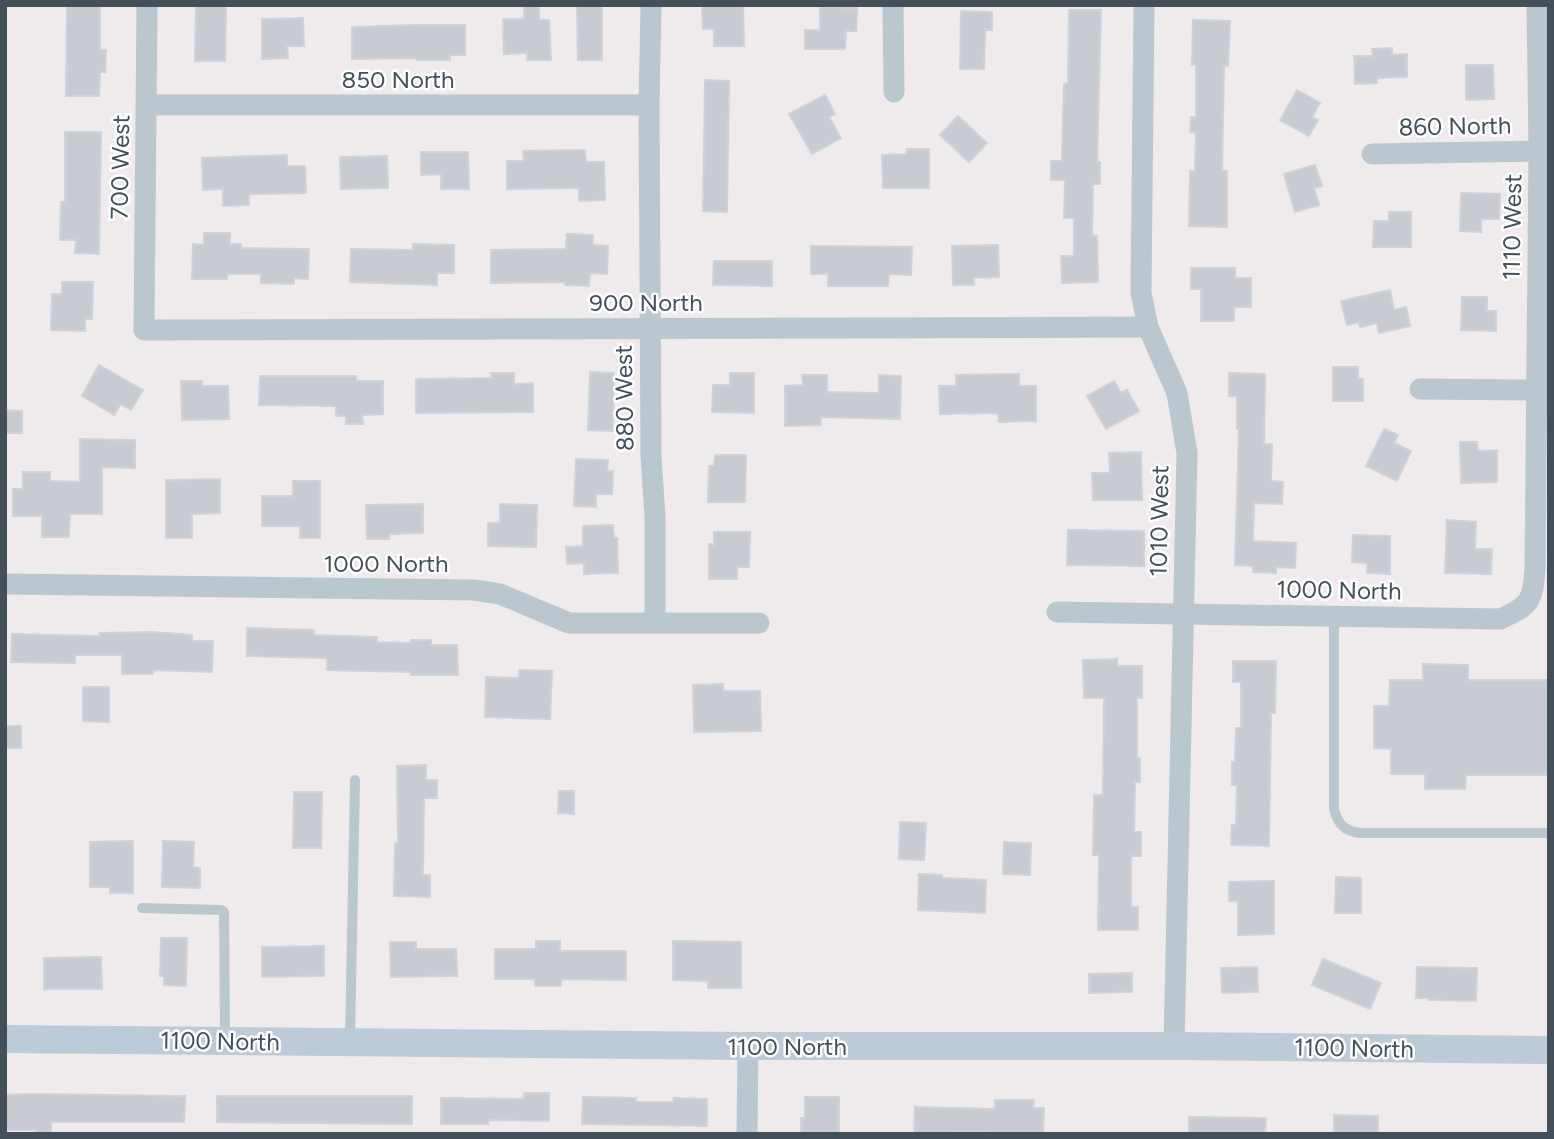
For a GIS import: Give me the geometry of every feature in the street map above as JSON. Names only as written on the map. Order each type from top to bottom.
[{"type":"main road","name":"1100 North","points":[[15,1039],[1549,1050]]},
{"type":"street","name":"700 West","points":[[144,330],[147,5]]},
{"type":"street","name":"880 West","points":[[651,5],[650,456],[655,517],[655,623]]},
{"type":"street","points":[[893,5],[894,92]]},
{"type":"street","name":"1010 West","points":[[1144,5],[1141,293],[1147,327],[1177,393],[1187,453],[1174,1046]]},
{"type":"street","name":"1110 West","points":[[1536,517],[1542,449],[1536,390],[1539,151],[1537,5]]},
{"type":"street","name":"850 North","points":[[146,105],[649,105]]},
{"type":"street","name":"860 North","points":[[1372,155],[1539,151]]},
{"type":"street","name":"900 North","points":[[144,330],[1147,327]]},
{"type":"street","points":[[1420,389],[1536,390]]},
{"type":"street","name":"1000 North","points":[[1057,612],[1500,619],[1523,609],[1534,591],[1542,568],[1536,517]]},
{"type":"street","name":"1000 North","points":[[5,584],[474,590],[500,594],[569,623],[759,623]]},
{"type":"street","points":[[747,1134],[748,1046]]},
{"type":"lane","points":[[1334,617],[1334,809],[1342,827],[1350,832],[1360,833],[1549,833]]},
{"type":"lane","points":[[350,1043],[355,780]]},
{"type":"lane","points":[[142,908],[224,912],[225,1040]]},
{"type":"building","points":[[67,5],[100,5],[100,50],[106,50],[105,72],[100,72],[99,96],[66,96]]},
{"type":"building","points":[[196,5],[226,6],[225,61],[195,61]]},
{"type":"building","points":[[524,5],[539,5],[539,20],[549,20],[551,60],[527,60],[527,53],[504,54],[503,19],[524,19]]},
{"type":"building","points":[[577,5],[602,5],[602,60],[578,60]]},
{"type":"building","points":[[702,5],[743,5],[744,46],[714,46],[714,29],[703,29]]},
{"type":"building","points":[[820,7],[857,8],[856,31],[846,31],[845,49],[805,49],[805,30],[820,30]]},
{"type":"building","points":[[1069,10],[1101,10],[1097,162],[1100,162],[1100,184],[1093,184],[1092,236],[1097,236],[1098,282],[1062,283],[1061,256],[1074,256],[1074,218],[1064,218],[1065,180],[1051,180],[1051,161],[1062,161],[1064,84],[1068,84]]},
{"type":"building","points":[[961,11],[992,12],[992,30],[985,30],[984,69],[960,69]]},
{"type":"building","points":[[303,18],[304,46],[287,46],[288,58],[262,59],[262,19]]},
{"type":"building","points":[[1193,20],[1230,21],[1228,66],[1224,65],[1222,171],[1227,171],[1227,227],[1189,226],[1190,171],[1195,171],[1196,132],[1190,132],[1191,117],[1196,117],[1196,65],[1192,65]]},
{"type":"building","points":[[465,25],[465,55],[450,55],[450,60],[352,59],[352,27]]},
{"type":"building","points":[[1392,48],[1392,55],[1407,54],[1407,77],[1377,78],[1377,83],[1355,84],[1354,56],[1373,56],[1372,49]]},
{"type":"building","points":[[1466,65],[1493,65],[1494,99],[1466,100]]},
{"type":"building","points":[[705,80],[729,81],[727,212],[703,211]]},
{"type":"building","points":[[1297,90],[1320,103],[1312,117],[1318,120],[1309,136],[1280,120]]},
{"type":"building","points":[[825,95],[835,114],[829,117],[841,138],[812,154],[789,114]]},
{"type":"building","points":[[958,116],[987,143],[969,162],[940,135]]},
{"type":"building","points":[[65,132],[101,132],[99,254],[75,253],[76,240],[60,240],[61,202],[65,202]]},
{"type":"building","points":[[907,149],[929,149],[929,188],[883,188],[882,155],[907,154]]},
{"type":"building","points":[[585,150],[586,162],[604,162],[605,200],[579,201],[579,188],[507,189],[507,161],[524,161],[523,151]]},
{"type":"building","points":[[421,152],[468,152],[469,189],[441,189],[441,174],[421,175]]},
{"type":"building","points":[[287,155],[287,166],[305,166],[306,193],[249,194],[249,205],[223,206],[223,189],[203,190],[202,158]]},
{"type":"building","points":[[387,156],[388,188],[341,189],[340,157]]},
{"type":"building","points":[[1315,165],[1322,186],[1314,188],[1319,205],[1295,212],[1284,174]]},
{"type":"building","points":[[1461,193],[1500,194],[1499,219],[1481,219],[1481,232],[1460,231]]},
{"type":"building","points":[[1389,212],[1411,212],[1411,247],[1373,247],[1374,221],[1389,221]]},
{"type":"building","points":[[204,233],[230,233],[230,244],[241,244],[241,248],[309,249],[308,279],[294,278],[294,284],[261,283],[261,274],[227,274],[227,279],[192,279],[193,244],[204,245]]},
{"type":"building","points":[[567,234],[593,235],[593,245],[608,246],[607,274],[590,273],[589,286],[565,285],[565,282],[491,283],[491,250],[566,249]]},
{"type":"building","points":[[413,244],[454,245],[454,273],[437,273],[437,285],[350,282],[351,249],[413,250]]},
{"type":"building","points":[[998,245],[999,277],[973,278],[974,285],[953,285],[952,246]]},
{"type":"building","points":[[811,246],[912,247],[911,275],[889,274],[888,286],[828,286],[828,274],[811,274]]},
{"type":"building","points":[[714,261],[772,261],[772,286],[713,285]]},
{"type":"building","points":[[1191,268],[1235,268],[1235,278],[1251,278],[1251,307],[1234,307],[1234,321],[1201,321],[1201,289],[1191,289]]},
{"type":"building","points":[[62,282],[93,282],[92,319],[85,319],[85,331],[51,330],[52,294],[62,294]]},
{"type":"building","points":[[1390,290],[1394,310],[1406,307],[1410,326],[1379,333],[1377,323],[1360,327],[1359,322],[1347,325],[1341,301]]},
{"type":"building","points":[[1462,297],[1487,297],[1487,311],[1496,311],[1496,331],[1461,330]]},
{"type":"building","points":[[99,365],[143,390],[131,410],[121,404],[114,415],[82,396]]},
{"type":"building","points":[[1333,367],[1358,367],[1358,379],[1363,379],[1363,401],[1333,401]]},
{"type":"building","points":[[590,372],[614,373],[613,431],[588,430]]},
{"type":"building","points":[[491,373],[514,373],[514,384],[533,383],[533,412],[416,413],[416,379],[492,378]]},
{"type":"building","points":[[730,373],[754,373],[754,413],[712,412],[713,385],[730,385]]},
{"type":"building","points":[[1229,373],[1265,374],[1264,444],[1272,444],[1271,481],[1283,482],[1282,504],[1254,503],[1253,541],[1296,543],[1295,568],[1276,567],[1276,573],[1253,572],[1253,566],[1235,565],[1239,429],[1237,396],[1229,396]]},
{"type":"building","points":[[1019,374],[1019,386],[1036,386],[1036,421],[999,422],[998,413],[940,414],[939,386],[956,386],[956,375]]},
{"type":"building","points":[[802,375],[827,375],[827,392],[879,393],[879,375],[901,376],[900,419],[821,417],[821,425],[785,426],[785,386],[803,385]]},
{"type":"building","points":[[260,376],[356,376],[356,381],[383,381],[383,414],[362,415],[363,424],[346,424],[346,416],[336,416],[336,406],[259,405]]},
{"type":"building","points":[[181,381],[202,381],[202,386],[228,386],[229,419],[182,420]]},
{"type":"building","points":[[1114,381],[1121,393],[1127,390],[1139,411],[1106,429],[1087,396]]},
{"type":"building","points":[[5,410],[22,411],[22,433],[5,433]]},
{"type":"building","points":[[1384,429],[1398,435],[1394,443],[1411,451],[1397,481],[1366,466]]},
{"type":"building","points":[[80,439],[135,440],[135,468],[102,467],[102,514],[70,514],[69,537],[42,537],[42,516],[13,516],[13,489],[23,489],[23,472],[50,472],[50,481],[80,482]]},
{"type":"building","points":[[1460,442],[1477,442],[1478,451],[1497,450],[1497,482],[1461,483]]},
{"type":"building","points":[[1141,452],[1142,500],[1093,500],[1092,473],[1110,473],[1109,453]]},
{"type":"building","points":[[715,455],[746,455],[745,502],[708,502],[709,466],[714,466]]},
{"type":"building","points":[[576,459],[608,460],[607,471],[613,471],[612,494],[596,494],[596,507],[574,506]]},
{"type":"building","points":[[220,479],[220,513],[192,514],[192,538],[166,538],[166,480]]},
{"type":"building","points":[[293,481],[320,481],[320,538],[300,538],[300,526],[262,526],[262,496],[293,496]]},
{"type":"building","points":[[423,504],[423,533],[389,534],[389,539],[367,539],[366,505]]},
{"type":"building","points":[[500,504],[537,505],[536,547],[488,546],[488,523],[500,523]]},
{"type":"building","points":[[1447,520],[1476,522],[1475,549],[1492,549],[1491,574],[1445,573]]},
{"type":"building","points":[[613,525],[614,538],[617,538],[618,573],[584,574],[584,563],[567,564],[566,547],[583,546],[583,526]]},
{"type":"building","points":[[1068,530],[1144,531],[1144,566],[1067,565]]},
{"type":"building","points":[[714,532],[750,532],[749,567],[737,567],[737,579],[709,579],[709,544],[714,545]]},
{"type":"building","points":[[1353,535],[1390,536],[1390,574],[1367,573],[1367,563],[1352,562]]},
{"type":"building","points":[[247,628],[314,630],[314,635],[377,637],[377,642],[411,643],[411,640],[431,640],[431,645],[457,645],[458,675],[327,670],[327,658],[247,656]]},
{"type":"building","points":[[152,632],[192,635],[192,641],[213,641],[212,672],[153,670],[153,674],[122,674],[122,655],[75,655],[75,663],[11,662],[12,634],[100,636],[100,633]]},
{"type":"building","points":[[1117,659],[1117,666],[1142,666],[1142,698],[1137,698],[1137,758],[1140,758],[1140,782],[1135,782],[1134,832],[1141,832],[1141,856],[1131,856],[1131,907],[1138,907],[1138,930],[1098,930],[1099,855],[1093,855],[1094,795],[1103,795],[1104,698],[1084,698],[1083,660]]},
{"type":"building","points":[[1233,661],[1276,661],[1275,713],[1271,713],[1269,846],[1231,845],[1232,825],[1236,825],[1237,785],[1232,785],[1232,762],[1235,762],[1236,728],[1241,728],[1241,682],[1233,682]]},
{"type":"building","points":[[1423,664],[1468,665],[1468,680],[1549,680],[1549,775],[1466,775],[1465,789],[1425,789],[1425,774],[1391,774],[1391,749],[1374,748],[1374,706],[1389,706],[1390,680],[1423,680]]},
{"type":"building","points":[[519,670],[552,671],[550,719],[485,717],[486,677],[519,678]]},
{"type":"building","points":[[723,684],[723,691],[760,691],[761,731],[694,732],[693,685]]},
{"type":"building","points":[[83,687],[109,687],[109,722],[83,721]]},
{"type":"building","points":[[5,726],[21,726],[21,748],[5,748]]},
{"type":"building","points":[[426,765],[426,780],[437,780],[437,798],[424,798],[423,875],[430,875],[430,897],[394,896],[395,843],[398,843],[397,766]]},
{"type":"building","points":[[559,791],[574,791],[574,814],[558,813]]},
{"type":"building","points":[[294,792],[322,792],[321,848],[293,848]]},
{"type":"building","points":[[900,822],[926,823],[924,860],[899,859]]},
{"type":"building","points":[[133,841],[133,893],[110,893],[110,887],[90,887],[90,842]]},
{"type":"building","points":[[163,841],[194,842],[193,867],[200,868],[200,888],[162,887]]},
{"type":"building","points":[[1004,842],[1031,843],[1030,875],[1003,874]]},
{"type":"building","points":[[919,874],[986,880],[985,913],[918,910]]},
{"type":"building","points":[[1336,877],[1361,878],[1361,913],[1335,913]]},
{"type":"building","points":[[1274,881],[1274,934],[1238,935],[1238,901],[1229,901],[1229,882]]},
{"type":"building","points":[[161,938],[187,938],[186,986],[164,985],[164,976],[160,976]]},
{"type":"building","points":[[536,941],[560,941],[560,951],[626,951],[626,980],[561,979],[561,986],[535,986],[535,979],[495,979],[495,949],[536,949]]},
{"type":"building","points":[[673,941],[741,942],[741,988],[708,988],[708,981],[673,980]]},
{"type":"building","points":[[390,942],[416,942],[416,949],[456,949],[457,976],[391,977]]},
{"type":"building","points":[[324,946],[324,976],[262,977],[262,947]]},
{"type":"building","points":[[101,957],[102,989],[44,989],[44,958]]},
{"type":"building","points":[[1323,959],[1381,983],[1370,1009],[1312,985]]},
{"type":"building","points":[[1257,967],[1258,992],[1222,993],[1221,968]]},
{"type":"building","points":[[1417,967],[1477,968],[1476,1001],[1416,998]]},
{"type":"building","points":[[1132,973],[1132,992],[1089,993],[1089,974]]},
{"type":"building","points":[[524,1093],[549,1093],[549,1121],[488,1120],[488,1124],[441,1124],[441,1098],[524,1099]]},
{"type":"building","points":[[5,1095],[185,1096],[184,1122],[51,1122],[51,1134],[36,1134],[36,1130],[6,1130]]},
{"type":"building","points":[[217,1096],[412,1096],[412,1124],[217,1122]]},
{"type":"building","points":[[583,1097],[636,1098],[636,1102],[673,1102],[674,1098],[707,1099],[707,1126],[582,1124]]},
{"type":"building","points":[[805,1097],[839,1097],[839,1134],[801,1134],[801,1118],[805,1118]]},
{"type":"building","points":[[995,1100],[1034,1100],[1033,1108],[1044,1108],[1043,1134],[955,1131],[955,1134],[914,1134],[915,1107],[995,1109]]},
{"type":"building","points":[[1334,1115],[1378,1116],[1378,1134],[1334,1134]]},
{"type":"building","points":[[1189,1117],[1266,1118],[1265,1134],[1189,1134]]}]
